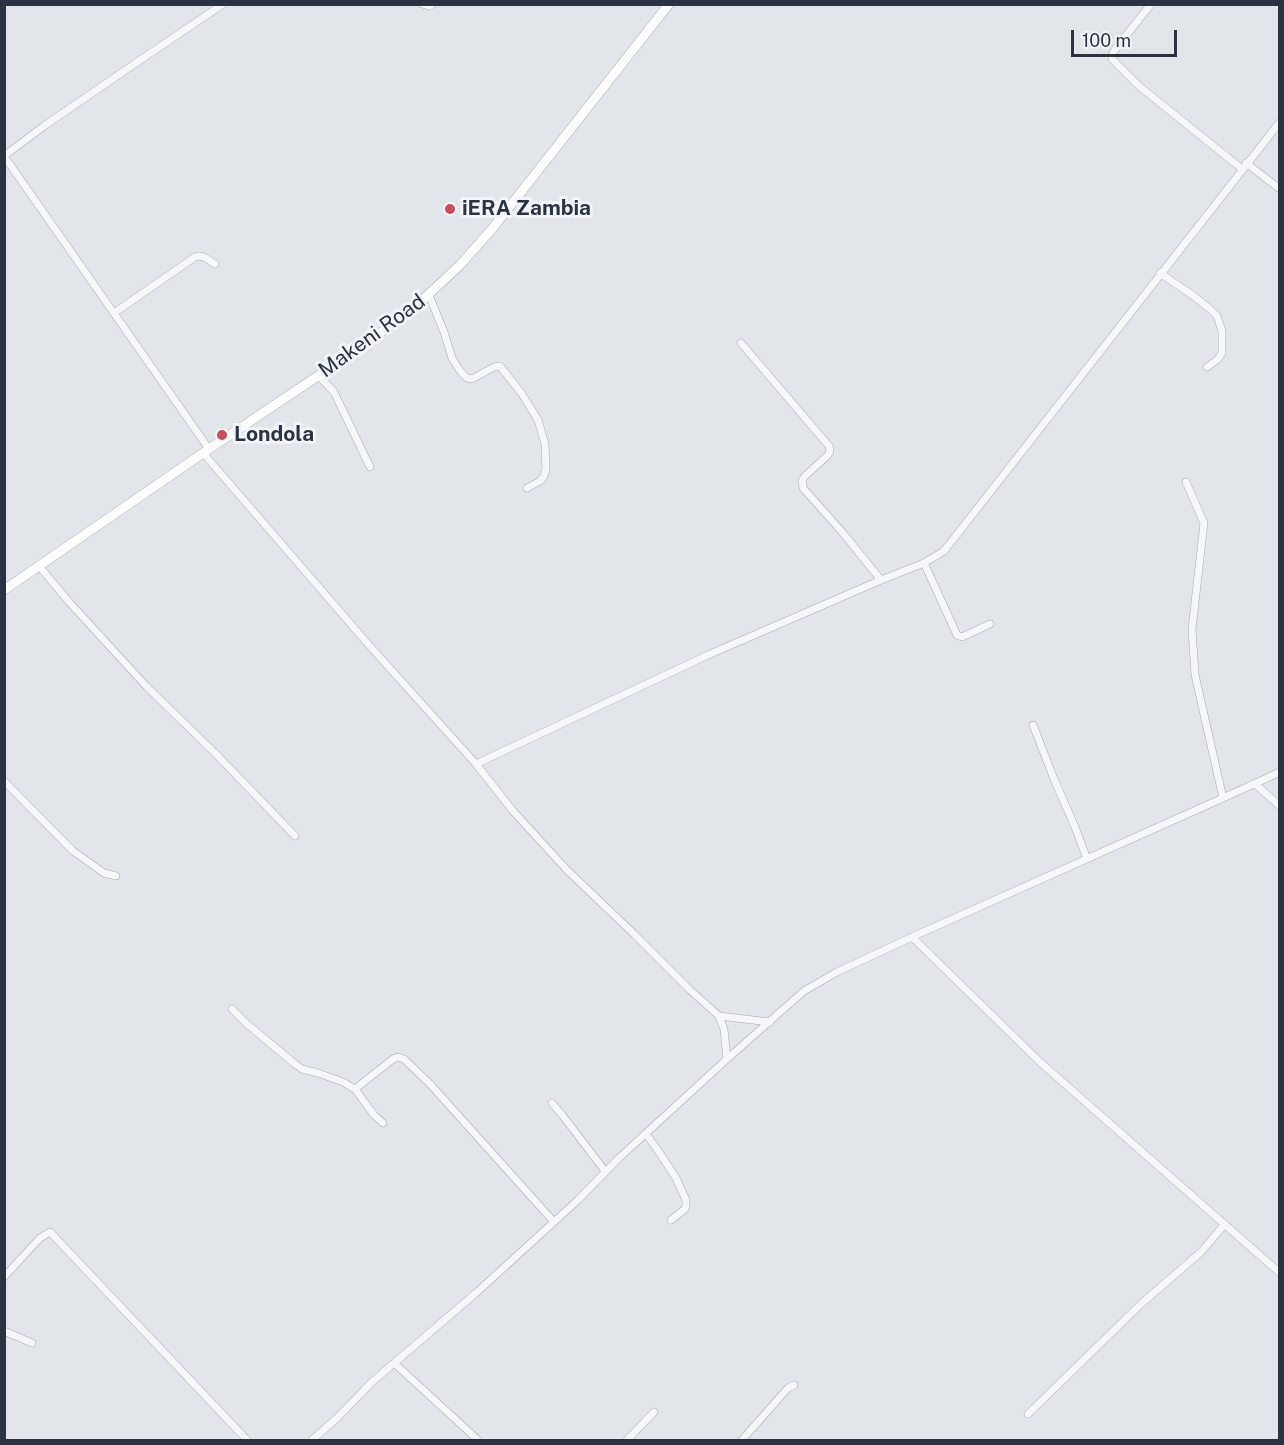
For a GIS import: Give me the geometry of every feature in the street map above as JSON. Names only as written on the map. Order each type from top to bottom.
[{"type":"main road","name":"Makeni Road","points":[[4,590],[400,320],[429,295],[492,229],[669,4]]},
{"type":"street","points":[[223,4],[44,126],[4,156],[114,313],[206,451],[368,644],[476,764],[513,811],[567,870],[719,1016],[724,1029],[727,1059]]},
{"type":"street","points":[[422,4],[429,6],[433,4]]},
{"type":"street","points":[[1151,4],[1114,51],[1112,59],[1139,86],[1244,166],[1280,189]]},
{"type":"street","points":[[476,764],[708,655],[924,563],[944,551],[1280,122]]},
{"type":"street","points":[[114,313],[195,257],[204,257],[215,264]]},
{"type":"street","points":[[1160,273],[1195,297],[1217,316],[1222,331],[1222,353],[1207,367]]},
{"type":"street","points":[[429,295],[452,358],[460,371],[467,378],[472,379],[500,366],[533,410],[543,434],[546,469],[540,481],[527,488]]},
{"type":"street","points":[[741,343],[829,446],[828,455],[804,477],[803,488],[881,580]]},
{"type":"street","points":[[318,376],[334,392],[370,467]]},
{"type":"street","points":[[1186,482],[1204,523],[1192,629],[1195,675],[1223,798]]},
{"type":"street","points":[[924,563],[957,635],[962,637],[990,624]]},
{"type":"street","points":[[39,566],[147,687],[295,836]]},
{"type":"street","points":[[1033,725],[1087,859]]},
{"type":"street","points":[[312,1440],[372,1383],[554,1222],[727,1059],[804,991],[837,972],[912,937],[1280,772]]},
{"type":"street","points":[[4,781],[73,851],[104,873],[116,876]]},
{"type":"street","points":[[1255,783],[1280,806]]},
{"type":"street","points":[[912,937],[1041,1063],[1280,1273]]},
{"type":"street","points":[[232,1009],[295,1065],[356,1089],[374,1115],[383,1123]]},
{"type":"street","points":[[719,1016],[770,1022]]},
{"type":"street","points":[[356,1089],[393,1059],[398,1057],[404,1059],[430,1084],[554,1222]]},
{"type":"street","points":[[552,1103],[605,1172]]},
{"type":"street","points":[[646,1134],[676,1178],[686,1200],[685,1209],[671,1220]]},
{"type":"street","points":[[1028,1414],[1141,1304],[1201,1252],[1225,1224]]},
{"type":"street","points":[[4,1277],[40,1238],[50,1232],[247,1440]]},
{"type":"street","points":[[4,1331],[32,1343]]},
{"type":"street","points":[[394,1364],[478,1440]]},
{"type":"street","points":[[742,1440],[794,1384]]},
{"type":"street","points":[[627,1440],[654,1412]]},
{"type":"place","name":"iERA Zambia","points":[[450,209]]},
{"type":"place","name":"Londola","points":[[222,435]]}]
